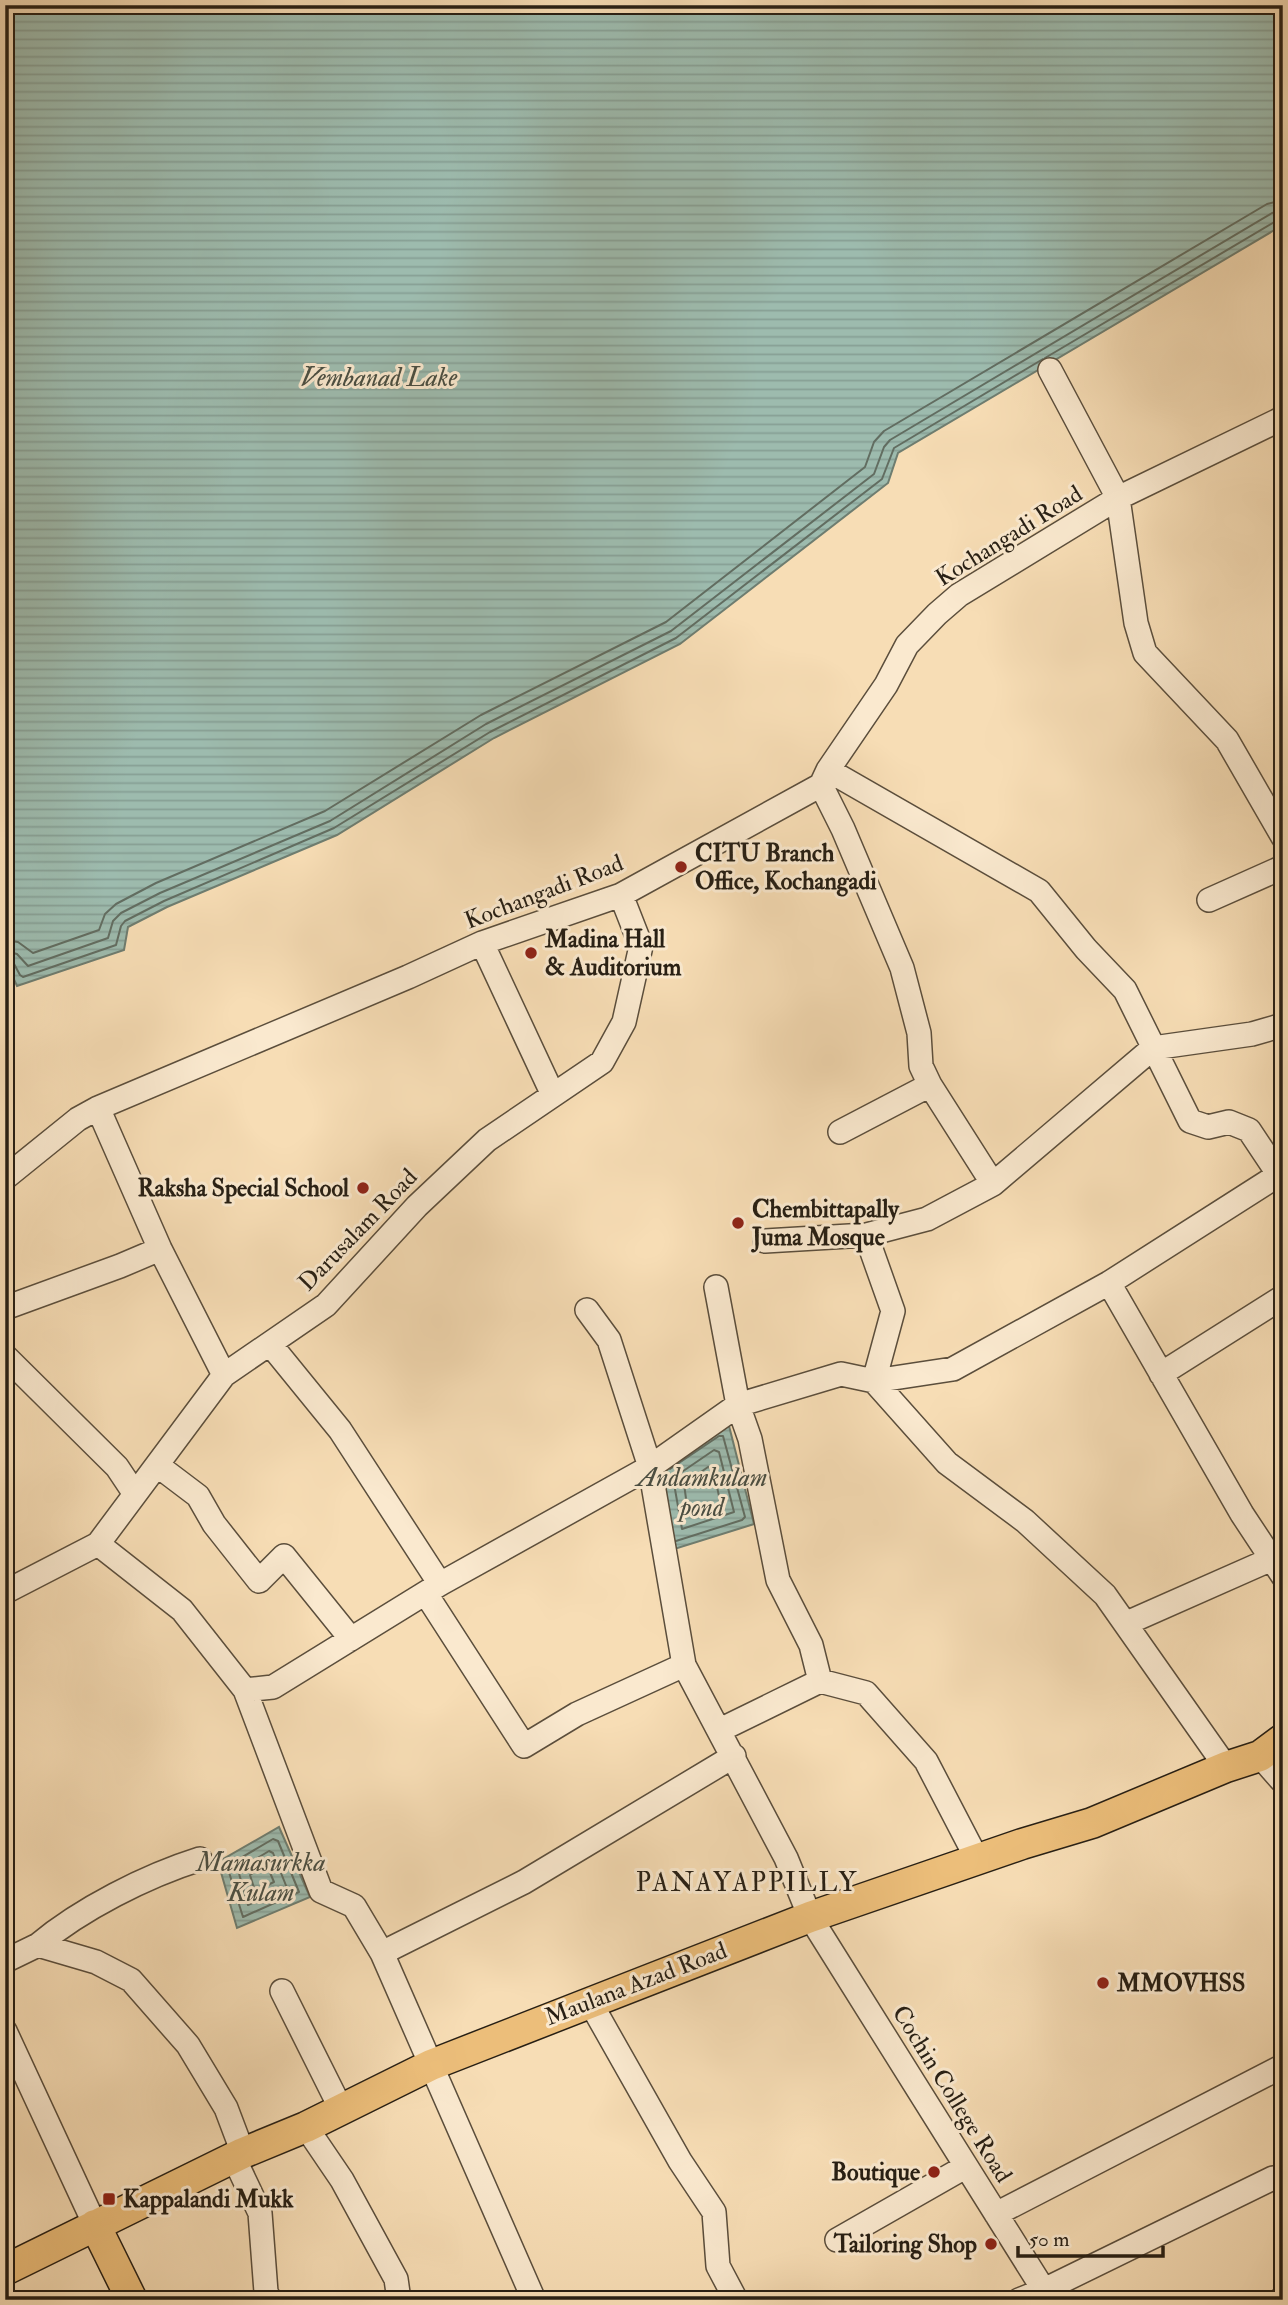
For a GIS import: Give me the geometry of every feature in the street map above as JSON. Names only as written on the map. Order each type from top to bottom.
[{"type":"main road","name":"Maulana Azad Road","points":[[5,2270],[430,2065],[810,1917],[977,1859],[1092,1823],[1271,1748]]},
{"type":"main road","points":[[96,2225],[132,2300]]},
{"type":"street","points":[[1050,369],[1118,498],[1136,623],[1144,653],[1227,740],[1283,837]]},
{"type":"street","name":"Kochangadi Road","points":[[5,1178],[78,1119],[98,1108],[482,943],[621,895],[825,777],[886,685],[907,645],[960,595],[1118,498],[1283,418]]},
{"type":"street","points":[[245,1690],[272,1687],[433,1589],[650,1467],[738,1405],[841,1374],[874,1381],[953,1369],[1109,1283],[1281,1176],[1249,1130],[1229,1122],[1208,1127],[1190,1121],[1125,990],[1086,949],[1039,891],[825,777]]},
{"type":"street","points":[[825,777],[843,829],[902,968],[919,1033],[921,1066],[930,1085],[993,1184]]},
{"type":"street","points":[[1209,901],[1283,867]]},
{"type":"street","name":"Darusalam Road","points":[[5,1592],[98,1544],[225,1375],[326,1305],[417,1206],[487,1140],[602,1062],[624,1022],[641,946],[621,895]]},
{"type":"street","points":[[482,943],[553,1095]]},
{"type":"street","points":[[765,1241],[866,1235],[927,1219],[993,1184],[1153,1048],[1252,1034],[1283,1025]]},
{"type":"street","points":[[840,1132],[930,1085]]},
{"type":"street","points":[[98,1108],[160,1249],[225,1375]]},
{"type":"street","points":[[866,1235],[893,1311],[874,1381]]},
{"type":"street","points":[[5,1308],[160,1249]]},
{"type":"street","points":[[1109,1283],[1161,1374],[1279,1563],[1127,1623]]},
{"type":"street","points":[[716,1287],[738,1405],[750,1439],[778,1580],[811,1645],[820,1681]]},
{"type":"street","points":[[1161,1374],[1283,1297]]},
{"type":"street","name":"Cochin College Road","points":[[587,1310],[609,1340],[650,1467],[684,1665],[786,1858],[810,1917],[1047,2295]]},
{"type":"street","points":[[270,1344],[340,1430],[524,1746],[578,1714],[684,1665]]},
{"type":"street","points":[[5,1356],[117,1467],[135,1494]]},
{"type":"street","points":[[874,1381],[947,1462],[1025,1521],[1105,1595],[1226,1767]]},
{"type":"street","points":[[157,1465],[198,1496],[214,1524],[259,1581],[284,1556],[351,1639]]},
{"type":"street","points":[[98,1544],[182,1611],[245,1690],[321,1891],[354,1906],[382,1953],[534,2300]]},
{"type":"street","points":[[720,1730],[820,1681],[866,1693],[926,1762],[977,1859]]},
{"type":"street","points":[[1271,1748],[1283,1782]]},
{"type":"street","points":[[382,1953],[524,1882],[734,1756]]},
{"type":"street","points":[[5,1961],[38,1945],[60,1926],[163,1870],[200,1858]]},
{"type":"street","points":[[38,1945],[96,1962],[131,1980],[188,2045],[226,2108],[239,2155],[260,2213],[266,2292],[270,2300]]},
{"type":"street","points":[[282,1991],[341,2109]]},
{"type":"street","points":[[590,2002],[680,2161],[714,2212],[718,2266],[736,2300]]},
{"type":"street","points":[[5,2031],[96,2225]]},
{"type":"street","points":[[996,2214],[1283,2066]]},
{"type":"street","points":[[306,2127],[342,2180],[396,2279],[400,2300]]},
{"type":"street","points":[[837,2240],[965,2167]]},
{"type":"street","points":[[1019,2300],[1047,2295],[1273,2178]]},
{"type":"water","name":"Vembanad Lake","points":[[5,5],[1283,5],[1283,225],[898,453],[888,483],[680,644],[494,738],[337,835],[167,907],[128,927],[124,950],[17,986],[7,964],[5,965]]},
{"type":"water","name":"Andamkulam pond","points":[[728,1422],[754,1524],[668,1551],[655,1471]]},
{"type":"water","name":"Mamasurkka Kulam","points":[[279,1827],[310,1897],[237,1928],[218,1862]]},
{"type":"place","name":"CITU Branch Office, Kochangadi","points":[[681,867]]},
{"type":"place","name":"Madina Hall & Auditorium","points":[[531,953]]},
{"type":"place","name":"Raksha Special School","points":[[363,1188]]},
{"type":"place","name":"Chembittapally Juma Mosque","points":[[738,1223]]},
{"type":"place","name":"MMOVHSS","points":[[1103,1983]]},
{"type":"place","name":"Boutique","points":[[934,2172]]},
{"type":"place","name":"Kappalandi Mukk","points":[[109,2199]]},
{"type":"place","name":"Tailoring Shop","points":[[991,2244]]},
{"type":"district","name":"PANAYAPPILLY","points":[[747,1883]]}]
